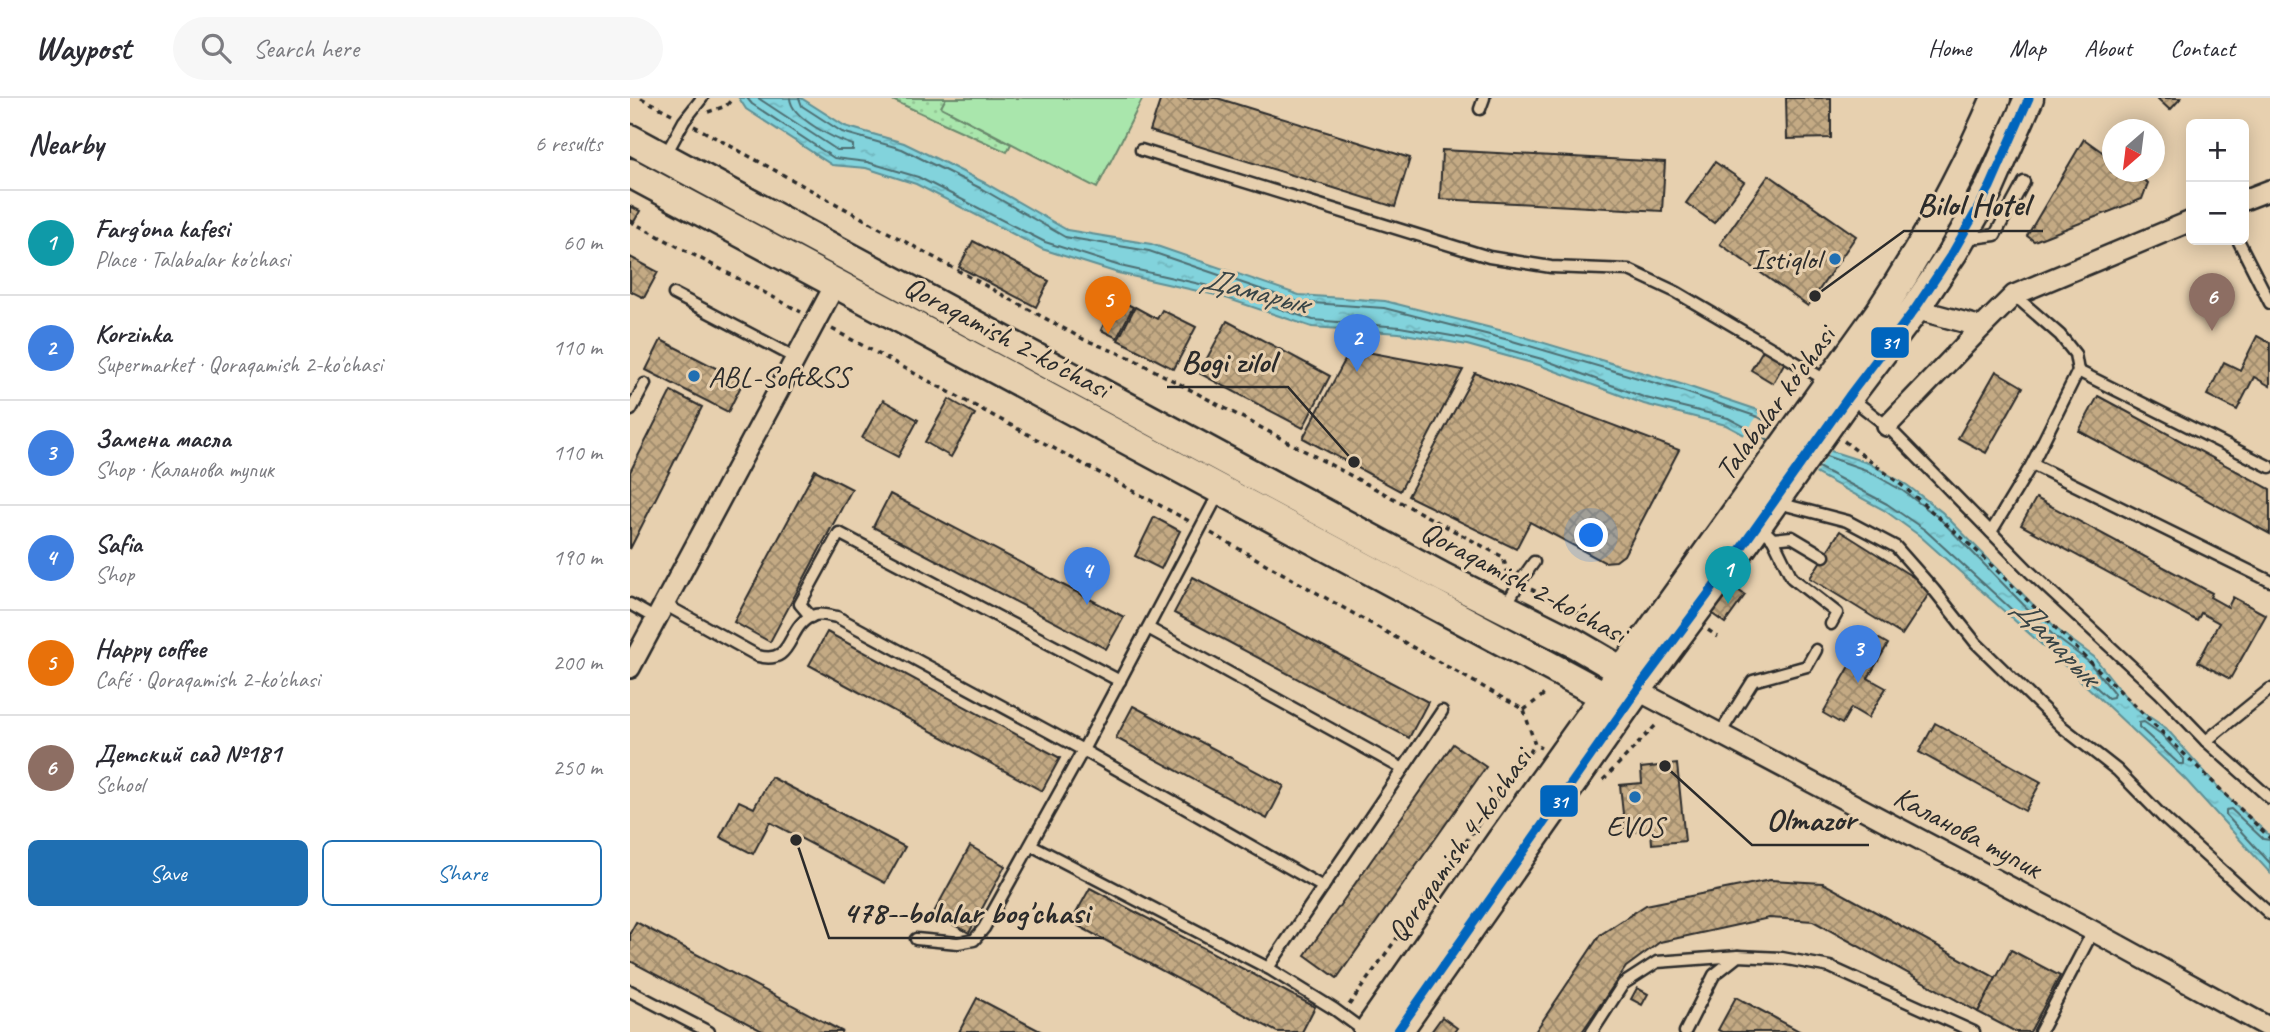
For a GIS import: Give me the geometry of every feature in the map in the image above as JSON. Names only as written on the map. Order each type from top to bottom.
[{"type":"main road","name":"Talabalar ko'chasi","points":[[1630,681],[1773,502],[1821,429],[1839,389],[1919,253],[1961,175],[1996,98]]},
{"type":"main road","name":"Talabalar ko'chasi","points":[[1839,389],[1915,309],[1960,240],[1990,187],[2029,98]]},
{"type":"main road","name":"Qoraqamish 2-ko'chasi","points":[[630,139],[1504,610],[1574,643],[1630,681]]},
{"type":"main road","name":"Qoraqamish 2-ko'chasi","points":[[630,173],[1605,696]]},
{"type":"main road","points":[[758,241],[771,215]]},
{"type":"main road","name":"Talabalar ko'chasi","points":[[1605,696],[1630,681],[1773,502]]},
{"type":"main road","name":"Qoraqamish 4-ko'chasi","points":[[1397,1032],[1630,681]]},
{"type":"main road","name":"Qoraqamish 4-ko'chasi","points":[[1367,1032],[1605,696]]},
{"type":"street","points":[[2249,198],[2270,190]]},
{"type":"street","points":[[1887,425],[2014,295],[2186,223]]},
{"type":"street","points":[[630,668],[836,284]]},
{"type":"street","points":[[1915,309],[1982,327]]},
{"type":"street","name":"Каланова тупик","points":[[1630,681],[1719,735],[2270,1028]]},
{"type":"lane","points":[[664,157],[684,121],[702,98]]},
{"type":"lane","points":[[1480,108],[1485,98]]},
{"type":"lane","points":[[1141,150],[1489,257],[1551,267],[1629,270],[1676,292],[1839,389],[1887,425],[2030,572],[2206,741],[2270,798]]},
{"type":"lane","points":[[1960,240],[1995,235],[2024,182]]},
{"type":"lane","points":[[2241,245],[2270,303]]},
{"type":"lane","points":[[674,294],[796,358]]},
{"type":"lane","points":[[1991,533],[2032,464],[2078,371],[2075,354],[2060,335],[2014,295]]},
{"type":"lane","points":[[2078,371],[2270,467]]},
{"type":"lane","points":[[630,411],[645,384]]},
{"type":"lane","points":[[2032,464],[2270,581]]},
{"type":"lane","points":[[916,939],[958,943],[974,940],[984,928],[1083,750],[1221,490]]},
{"type":"lane","points":[[1773,502],[1792,537],[1824,556]]},
{"type":"lane","points":[[1773,502],[1792,578],[1837,613],[1831,624]]},
{"type":"lane","points":[[1773,502],[1847,522],[1896,547],[1994,662],[2061,726],[2117,770],[2163,817],[2270,914]]},
{"type":"lane","points":[[811,617],[800,604],[839,533],[1120,681]]},
{"type":"lane","points":[[1504,610],[1518,583],[1534,562]]},
{"type":"lane","points":[[630,604],[660,611],[772,660],[782,655],[801,623],[817,614],[837,617],[1083,750],[1323,887]]},
{"type":"lane","points":[[1149,628],[1404,769]]},
{"type":"lane","points":[[1719,735],[1753,681],[1807,666],[1816,650]]},
{"type":"lane","points":[[2206,741],[2270,690]]},
{"type":"lane","points":[[1268,968],[1442,711]]},
{"type":"lane","points":[[1031,845],[1268,968],[1367,1032]]},
{"type":"lane","points":[[2040,1032],[2092,931]]},
{"type":"lane","points":[[1685,1032],[1714,975],[1738,956]]},
{"type":"lane","points":[[1592,1032],[1623,984],[1657,962],[1738,956],[1782,958],[1830,967],[1974,1032]]},
{"type":"lane","points":[[630,991],[709,1032]]},
{"type":"path","points":[[641,98],[1083,339],[1131,358],[1503,557],[1509,577],[1588,618]]},
{"type":"path","points":[[726,106],[733,98]]},
{"type":"path","points":[[630,221],[1201,528],[1524,710],[1535,745],[1342,1015]]},
{"type":"path","points":[[1821,429],[1904,488],[1978,552],[2270,838]]},
{"type":"path","points":[[1524,710],[1546,692]]},
{"type":"green space","points":[[888,98],[946,98],[942,107],[1011,144],[1007,152]]},
{"type":"green space","points":[[946,98],[1143,98],[1097,188],[941,107]]},
{"type":"water","name":"Дамарык","points":[[739,98],[801,98],[845,126],[904,143],[939,160],[1067,230],[1151,244],[1299,295],[1385,301],[1511,333],[1761,411],[1831,451],[1868,463],[1907,485],[1942,512],[2058,630],[2094,657],[2133,706],[2166,728],[2226,796],[2270,836],[2270,873],[2185,779],[2061,662],[1920,536],[1884,510],[1726,425],[1644,404],[1539,365],[1467,345],[1399,333],[1312,327],[1220,296],[1118,273],[1042,249],[916,184],[866,168],[832,165],[746,109]]},
{"type":"pier","points":[[1763,408],[1833,448],[1813,477],[1742,438]]},
{"type":"building","points":[[1161,98],[1217,98],[1410,158],[1395,207],[1150,131]]},
{"type":"building","points":[[1786,98],[1831,98],[1831,138],[1787,139]]},
{"type":"building","points":[[2157,98],[2181,98],[2170,110]]},
{"type":"building","points":[[2084,139],[2102,152],[2102,182],[2148,183],[2142,199],[2034,241],[2027,236]]},
{"type":"building","points":[[1442,150],[1665,162],[1662,211],[1440,199]]},
{"type":"building","points":[[1715,162],[1744,182],[1714,223],[1686,203]]},
{"type":"building","points":[[1769,175],[1856,236],[1808,306],[1720,244]]},
{"type":"building","points":[[630,206],[640,211],[634,222],[630,220]]},
{"type":"building","points":[[973,241],[1049,281],[1036,307],[959,267]]},
{"type":"building","points":[[630,257],[658,272],[644,298],[630,291]]},
{"type":"building","points":[[1117,299],[1133,307],[1117,338],[1101,330]]},
{"type":"building","points":[[1135,307],[1157,319],[1162,310],[1196,327],[1174,369],[1118,340]]},
{"type":"building","points":[[1227,321],[1330,376],[1303,428],[1199,373]]},
{"type":"building","points":[[2257,336],[2270,343],[2270,386],[2254,377],[2237,410],[2207,395],[2224,362],[2240,370]]},
{"type":"building","name":"ABL-Soft&SS","points":[[661,340],[743,382],[728,412],[646,370]]},
{"type":"building","points":[[1351,349],[1463,370],[1400,491],[1303,438]]},
{"type":"building","points":[[1763,350],[1785,362],[1773,383],[1751,370]]},
{"type":"building","points":[[1996,371],[2023,387],[1986,453],[1958,438]]},
{"type":"building","points":[[1475,373],[1679,450],[1624,555],[1616,561],[1604,562],[1530,522],[1516,549],[1408,496]]},
{"type":"building","points":[[671,391],[702,407],[630,549],[630,472]]},
{"type":"building","points":[[2098,396],[2270,489],[2270,534],[2079,431]]},
{"type":"building","points":[[949,399],[975,414],[951,457],[925,442]]},
{"type":"building","points":[[883,400],[918,420],[898,457],[862,438]]},
{"type":"building","points":[[815,470],[852,489],[770,642],[734,622]]},
{"type":"building","points":[[890,494],[1124,617],[1106,649],[873,527]]},
{"type":"building","points":[[2036,498],[2212,593],[2210,597],[2228,607],[2233,597],[2266,615],[2230,679],[2198,662],[2219,623],[2201,613],[2197,621],[2021,525]]},
{"type":"building","points":[[1154,517],[1180,531],[1161,569],[1135,556]]},
{"type":"building","points":[[1840,531],[1932,589],[1902,635],[1810,578]]},
{"type":"building","points":[[1193,577],[1428,702],[1409,738],[1174,613]]},
{"type":"building","points":[[1731,585],[1745,595],[1725,623],[1711,613]]},
{"type":"building","points":[[827,632],[1060,758],[1042,791],[809,665]]},
{"type":"building","points":[[1869,633],[1888,644],[1868,678],[1886,688],[1868,718],[1851,708],[1842,724],[1823,713]]},
{"type":"building","points":[[1133,706],[1284,786],[1267,819],[1116,738]]},
{"type":"building","points":[[1935,723],[2041,782],[2025,811],[1919,752]]},
{"type":"building","points":[[1453,744],[1486,767],[1337,978],[1305,955]]},
{"type":"building","points":[[1677,764],[1685,841],[1652,844],[1651,830],[1625,833],[1620,785],[1642,783],[1641,768]]},
{"type":"building","points":[[771,777],[905,847],[885,883],[770,822],[753,854],[720,837],[739,801],[754,808]]},
{"type":"building","points":[[970,846],[1005,866],[969,933],[933,914]]},
{"type":"building","points":[[1770,880],[1823,883],[1996,978],[1978,1012],[1813,921],[1769,918],[1660,942],[1626,967],[1582,1032],[1535,1032],[1600,935],[1646,905]]},
{"type":"building","points":[[1090,888],[1315,1007],[1302,1032],[1277,1032],[1071,922]]},
{"type":"building","points":[[636,922],[843,1032],[764,1032],[630,961],[630,933]]},
{"type":"building","points":[[2011,950],[2060,976],[2030,1032],[2016,1032],[1978,1012]]},
{"type":"building","points":[[1637,988],[1648,994],[1642,1005],[1631,999]]},
{"type":"building","points":[[1736,997],[1801,1032],[1718,1030]]},
{"type":"building","points":[[977,998],[1042,1032],[959,1032]]},
{"type":"building","points":[[1442,1017],[1457,1028],[1454,1032],[1431,1032]]},
{"type":"transit line","name":"31","points":[[1397,1032],[1637,690],[1915,309],[1953,252],[1990,187],[2029,98]]},
{"type":"place","name":"Istiqlol","points":[[1835,259]]},
{"type":"place","name":"Bilol Hotel","points":[[1815,296]]},
{"type":"place","name":"Детский сад №181","points":[[2212,331]]},
{"type":"place","name":"Happy coffee","points":[[1108,334]]},
{"type":"place","name":"Korzinka","points":[[1357,372]]},
{"type":"place","name":"ABL-Soft&SS","points":[[694,376]]},
{"type":"place","name":"Bogi zilol","points":[[1354,462]]},
{"type":"place","name":"Farg‘ona kafesi","points":[[1728,604]]},
{"type":"place","name":"Safia","points":[[1087,605]]},
{"type":"place","name":"Замена масла","points":[[1858,683]]},
{"type":"place","name":"Olmazor","points":[[1665,766]]},
{"type":"place","name":"EVOS","points":[[1635,797]]},
{"type":"place","name":"478--bolalar bog'chasi","points":[[796,840]]}]
